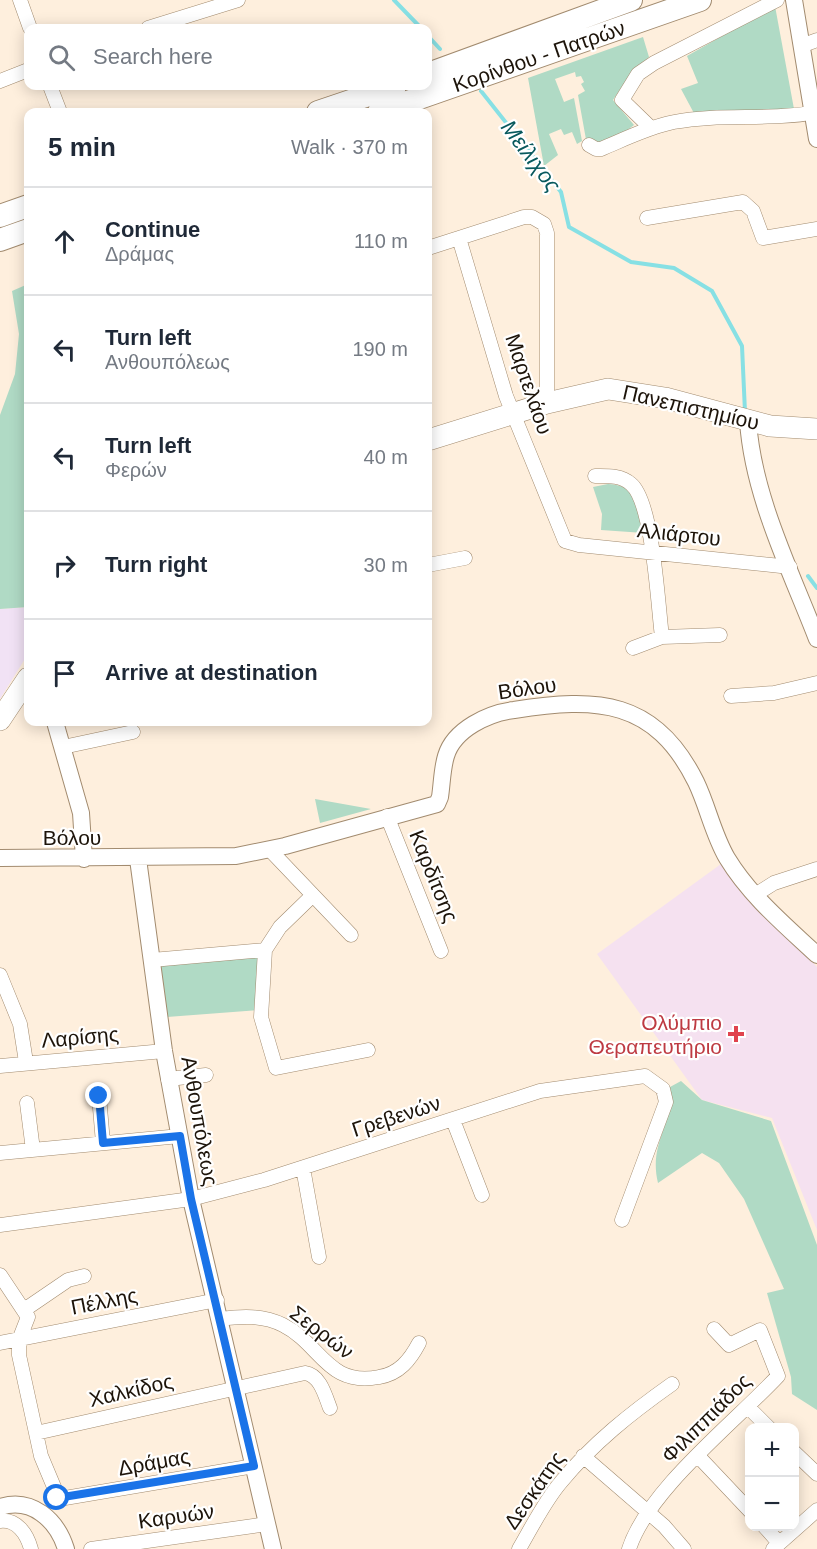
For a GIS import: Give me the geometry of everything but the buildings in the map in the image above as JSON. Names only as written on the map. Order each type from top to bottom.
[{"type":"highway","name":"Κορίνθου - Πατρών","points":[[473,68],[631,0]]},
{"type":"highway","name":"Κορίνθου - Πατρών","points":[[443,76],[700,0]]},
{"type":"highway","points":[[330,108],[383,90]]},
{"type":"highway","name":"Κορίνθου - Πατρών","points":[[386,108],[418,90]]},
{"type":"highway","points":[[0,216],[24,207]]},
{"type":"highway","points":[[0,240],[24,231]]},
{"type":"main road","name":"Πανεπιστημίου","points":[[432,439],[547,403],[600,390],[625,390],[665,398],[748,421],[794,430],[817,429]]},
{"type":"main road","points":[[0,720],[24,684]]},
{"type":"street","points":[[20,0],[29,24]]},
{"type":"street","points":[[161,24],[237,0]]},
{"type":"street","points":[[651,128],[622,100],[638,74],[654,63],[777,0]]},
{"type":"street","points":[[794,0],[809,43],[817,139]]},
{"type":"street","points":[[0,81],[24,72]]},
{"type":"street","points":[[52,90],[58,108]]},
{"type":"street","points":[[589,145],[601,149],[651,128],[680,121],[815,113]]},
{"type":"street","points":[[647,218],[743,202],[753,211],[763,238],[817,229]]},
{"type":"street","points":[[432,247],[524,217],[540,220],[547,233],[547,403]]},
{"type":"street","name":"Μαρτελάου","points":[[459,238],[513,414],[565,541]]},
{"type":"street","points":[[748,421],[752,462],[817,639]]},
{"type":"street","points":[[595,476],[621,478],[636,489],[643,501],[662,637]]},
{"type":"street","name":"Αλιάρτου","points":[[565,541],[652,553],[789,567]]},
{"type":"street","points":[[432,564],[465,558]]},
{"type":"street","points":[[633,648],[662,637],[720,635]]},
{"type":"street","points":[[731,696],[774,693],[817,683]]},
{"type":"street","name":"Βόλου","points":[[0,858],[138,859],[236,856],[270,850],[437,804],[450,747],[462,734],[493,714],[566,705],[620,709],[651,723],[671,745],[696,783],[726,854],[755,895],[817,955]]},
{"type":"street","points":[[56,726],[81,813],[84,859]]},
{"type":"street","points":[[63,747],[133,732]]},
{"type":"street","name":"Καρδίτσης","points":[[387,816],[441,951]]},
{"type":"street","points":[[270,850],[351,934]]},
{"type":"street","name":"Ανθουπόλεως","points":[[138,859],[168,1079],[191,1199],[217,1300],[273,1549]]},
{"type":"street","points":[[755,895],[774,883],[817,869]]},
{"type":"street","points":[[312,896],[280,927],[265,950],[261,1017],[276,1068],[368,1050]]},
{"type":"street","points":[[152,960],[265,950]]},
{"type":"street","points":[[0,975],[20,1024],[26,1062]]},
{"type":"street","name":"Λαρίσης","points":[[0,1066],[164,1051]]},
{"type":"street","points":[[168,1079],[206,1075]]},
{"type":"street","name":"Γρεβενών","points":[[0,1225],[191,1199],[303,1168],[540,1092],[645,1076],[655,1081],[665,1093],[665,1108],[622,1220]]},
{"type":"street","points":[[99,1096],[103,1143]]},
{"type":"street","points":[[27,1104],[33,1150]]},
{"type":"street","points":[[453,1120],[482,1195]]},
{"type":"street","points":[[0,1153],[180,1136]]},
{"type":"street","points":[[303,1168],[319,1257]]},
{"type":"street","points":[[0,1275],[24,1310],[28,1321],[20,1339],[19,1355],[36,1433]]},
{"type":"street","points":[[24,1310],[68,1280],[84,1276]]},
{"type":"street","name":"Πέλλης","points":[[0,1343],[217,1300]]},
{"type":"street","name":"Σερρών","points":[[220,1319],[248,1316],[282,1324],[335,1371],[358,1378],[380,1377],[397,1371],[419,1343]]},
{"type":"street","name":"Φιλιππιάδος","points":[[628,1549],[648,1513],[670,1482],[778,1376],[760,1330],[729,1345],[714,1329]]},
{"type":"street","points":[[236,1388],[308,1373],[321,1384],[330,1408]]},
{"type":"street","name":"Δεσκάτης","points":[[519,1549],[553,1492],[583,1456],[614,1426],[672,1384]]},
{"type":"street","name":"Χαλκίδος","points":[[36,1433],[236,1388]]},
{"type":"street","points":[[748,1407],[764,1423]]},
{"type":"street","name":"Δράμας","points":[[36,1433],[45,1470],[55,1495],[60,1500],[254,1466]]},
{"type":"street","points":[[583,1456],[648,1513],[684,1549]]},
{"type":"street","points":[[698,1456],[745,1506]]},
{"type":"street","points":[[799,1456],[817,1474]]},
{"type":"street","points":[[0,1507],[22,1505],[43,1514],[59,1530],[66,1549]]},
{"type":"street","points":[[767,1531],[776,1546],[817,1510]]},
{"type":"street","points":[[0,1521],[10,1521],[21,1529],[31,1549]]},
{"type":"street","name":"Καρυών","points":[[91,1549],[267,1524]]},
{"type":"shaded area","points":[[24,607],[24,660],[0,699],[0,609]]},
{"type":"shaded area","name":"Ολύμπιο Θεραπευτήριο","points":[[721,864],[817,967],[817,1230],[772,1118],[702,1100],[597,954]]},
{"type":"green space","points":[[775,6],[794,109],[696,117],[681,89],[698,83],[687,56]]},
{"type":"green space","points":[[643,37],[649,57],[631,73],[613,100],[634,125],[604,148],[587,145],[578,95],[585,91],[581,84],[584,82],[581,76],[576,77],[575,72],[555,79],[564,102],[574,98],[582,141],[577,144],[572,132],[564,135],[561,129],[549,134],[558,155],[544,166],[528,78]]},
{"type":"green space","points":[[24,286],[24,607],[0,609],[0,415],[15,374],[19,334],[12,291]]},
{"type":"green space","points":[[618,485],[632,494],[639,507],[644,533],[601,530],[602,514],[593,487]]},
{"type":"green space","points":[[315,799],[371,809],[320,823]]},
{"type":"green space","points":[[260,955],[258,1010],[167,1017],[160,963]]},
{"type":"green space","points":[[681,1081],[702,1100],[771,1121],[817,1245],[817,1410],[792,1394],[791,1377],[767,1293],[784,1289],[744,1199],[719,1163],[702,1153],[658,1183],[656,1156],[669,1111],[670,1087]]},
{"type":"waterway","name":"Μείλιχος","points":[[394,0],[417,24]]},
{"type":"waterway","name":"Μείλιχος","points":[[432,40],[440,49]]},
{"type":"waterway","name":"Μείλιχος","points":[[481,91],[561,192],[569,227],[631,262],[674,268],[712,291],[742,346],[745,412]]},
{"type":"waterway","name":"Μείλιχος","points":[[808,576],[817,588]]},
{"type":"place","name":"Ολύμπιο Θεραπευτήριο","points":[[736,1034]]},
{"type":"route","points":[[57,1498],[60,1500],[254,1466],[200,1228],[191,1199],[180,1136],[103,1143],[99,1096]]}]
